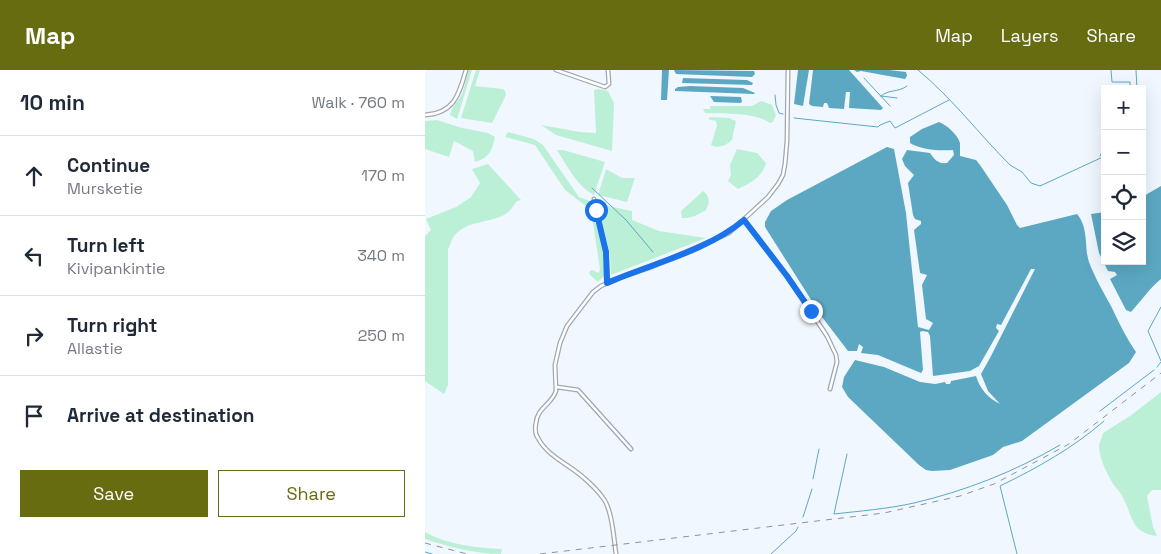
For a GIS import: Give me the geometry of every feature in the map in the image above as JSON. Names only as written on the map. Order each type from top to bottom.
[{"type":"street","points":[[425,115],[444,111],[452,105],[466,70]]},
{"type":"street","points":[[556,70],[605,87],[609,84],[608,70]]},
{"type":"street","points":[[616,554],[605,499],[584,478],[550,451],[538,439],[536,432],[536,418],[541,408],[555,395],[555,365],[560,343],[567,326],[593,292],[607,283],[649,268],[729,233],[768,197],[783,175],[787,141],[788,70]]},
{"type":"street","points":[[594,199],[606,252],[607,283]]},
{"type":"street","points":[[744,220],[787,276],[827,336],[836,355],[837,362],[830,389]]},
{"type":"street","points":[[556,386],[577,390],[631,449]]},
{"type":"green space","points":[[468,70],[472,70],[457,119],[450,115],[462,94]]},
{"type":"green space","points":[[476,70],[480,70],[475,86],[503,89],[505,91],[506,95],[492,123],[461,118]]},
{"type":"green space","points":[[594,90],[608,91],[614,103],[612,151],[556,135],[541,125],[596,133]]},
{"type":"green space","points":[[761,101],[772,105],[776,115],[773,122],[770,123],[764,119],[748,115],[705,113],[703,109],[710,109],[710,106],[752,106]]},
{"type":"green space","points":[[710,117],[729,118],[736,121],[732,140],[727,144],[717,147],[711,145],[717,126],[716,121],[708,119]]},
{"type":"green space","points":[[437,120],[462,128],[488,133],[495,137],[493,146],[484,158],[475,162],[473,151],[454,141],[449,157],[425,149],[425,121]]},
{"type":"green space","points":[[508,132],[534,139],[543,145],[579,197],[590,201],[605,260],[604,276],[598,282],[589,272],[592,270],[599,273],[600,269],[591,210],[565,190],[535,145],[505,137]]},
{"type":"green space","points":[[737,149],[757,153],[766,163],[762,172],[755,179],[738,189],[728,181],[731,175],[730,165]]},
{"type":"green space","points":[[557,150],[605,162],[594,195],[577,181]]},
{"type":"green space","points":[[488,164],[521,200],[517,201],[508,212],[501,216],[467,226],[461,230],[454,237],[448,249],[448,385],[444,394],[425,381],[425,236],[431,230],[426,219],[456,207],[471,197],[480,183],[472,169]]},
{"type":"green space","points":[[606,169],[622,178],[635,178],[627,202],[598,195]]},
{"type":"green space","points":[[703,191],[709,199],[706,210],[692,217],[682,218],[681,211]]},
{"type":"green space","points":[[598,204],[632,211],[632,220],[659,231],[706,238],[611,275],[610,255]]},
{"type":"green space","points":[[1161,392],[1161,490],[1152,490],[1147,496],[1153,527],[1157,536],[1142,531],[1133,522],[1126,503],[1106,471],[1099,448],[1103,433],[1130,416]]},
{"type":"green space","points":[[425,532],[453,543],[473,547],[502,549],[501,554],[472,551],[444,545],[425,539]]},
{"type":"water","points":[[662,70],[669,70],[667,100],[661,100]]},
{"type":"water","points":[[674,70],[754,71],[755,74],[752,77],[676,74]]},
{"type":"water","points":[[798,70],[809,70],[803,106],[794,104]]},
{"type":"water","points":[[813,70],[849,70],[883,108],[881,110],[849,108],[850,92],[846,92],[844,109],[829,108],[827,103],[824,103],[823,107],[812,106],[809,104]]},
{"type":"water","points":[[854,70],[889,70],[906,72],[907,76],[905,79]]},
{"type":"water","points":[[683,78],[747,80],[753,83],[752,85],[682,83]]},
{"type":"water","points":[[678,87],[743,88],[755,93],[675,91]]},
{"type":"water","points":[[710,96],[741,97],[742,102],[714,102]]},
{"type":"water","points":[[939,122],[949,128],[957,137],[960,143],[960,156],[976,160],[980,165],[1020,228],[1077,214],[1083,225],[1091,268],[1136,352],[1129,363],[1022,441],[1003,447],[993,455],[950,470],[932,471],[926,470],[919,465],[848,397],[842,387],[844,377],[855,360],[884,367],[920,382],[935,384],[945,382],[950,384],[951,381],[976,376],[985,393],[1000,404],[988,391],[981,374],[1035,269],[1031,269],[1001,325],[997,324],[996,328],[999,331],[979,366],[970,371],[933,376],[930,336],[928,332],[920,332],[923,370],[921,373],[878,355],[861,353],[863,347],[859,344],[857,351],[848,351],[822,317],[765,227],[765,222],[771,211],[787,200],[887,147],[894,149],[906,213],[918,327],[929,330],[933,323],[926,319],[922,285],[927,275],[920,273],[914,230],[921,224],[921,221],[915,219],[913,215],[908,183],[914,175],[905,166],[902,159],[907,150],[930,153],[937,161],[947,163],[954,155],[953,150],[931,150],[910,143],[910,137],[922,129]]},
{"type":"water","points":[[1161,186],[1161,279],[1131,312],[1126,310],[1110,279],[1117,275],[1115,272],[1108,271],[1105,265],[1146,265],[1146,195]]},
{"type":"water","points":[[1101,213],[1101,257],[1099,253],[1091,214]]},
{"type":"waterway","points":[[918,70],[954,104],[1010,165],[1022,172],[1031,183],[1040,186],[1101,158]]},
{"type":"waterway","points":[[1111,70],[1112,82],[1130,82],[1130,85]]},
{"type":"waterway","points":[[1136,70],[1137,85]]},
{"type":"waterway","points":[[864,78],[890,106]]},
{"type":"waterway","points":[[881,96],[887,92],[900,90],[907,86]]},
{"type":"waterway","points":[[775,95],[779,113],[783,114]]},
{"type":"waterway","points":[[881,96],[897,98]]},
{"type":"waterway","points":[[794,118],[878,127],[890,121],[895,128],[949,100]]},
{"type":"waterway","points":[[592,188],[626,220],[653,252]]},
{"type":"waterway","points":[[1161,307],[1148,331],[1161,361]]},
{"type":"waterway","points":[[1157,367],[1161,362]]},
{"type":"waterway","points":[[1100,411],[1154,370]]},
{"type":"waterway","points":[[1017,554],[1000,486],[1054,457],[1104,421]]},
{"type":"waterway","points":[[847,454],[834,514],[904,505],[952,493],[989,480],[1025,464],[1060,445]]},
{"type":"waterway","points":[[813,479],[819,449]]},
{"type":"waterway","points":[[803,517],[812,489]]},
{"type":"waterway","points":[[771,554],[798,527]]},
{"type":"waterway","points":[[425,552],[432,554]]},
{"type":"railway","points":[[540,554],[884,513],[960,496],[994,484],[1069,444],[1161,373]]},
{"type":"railway","points":[[425,543],[467,554]]},
{"type":"route","points":[[596,210],[606,252],[607,283],[714,241],[729,233],[744,220],[811,311]]}]
